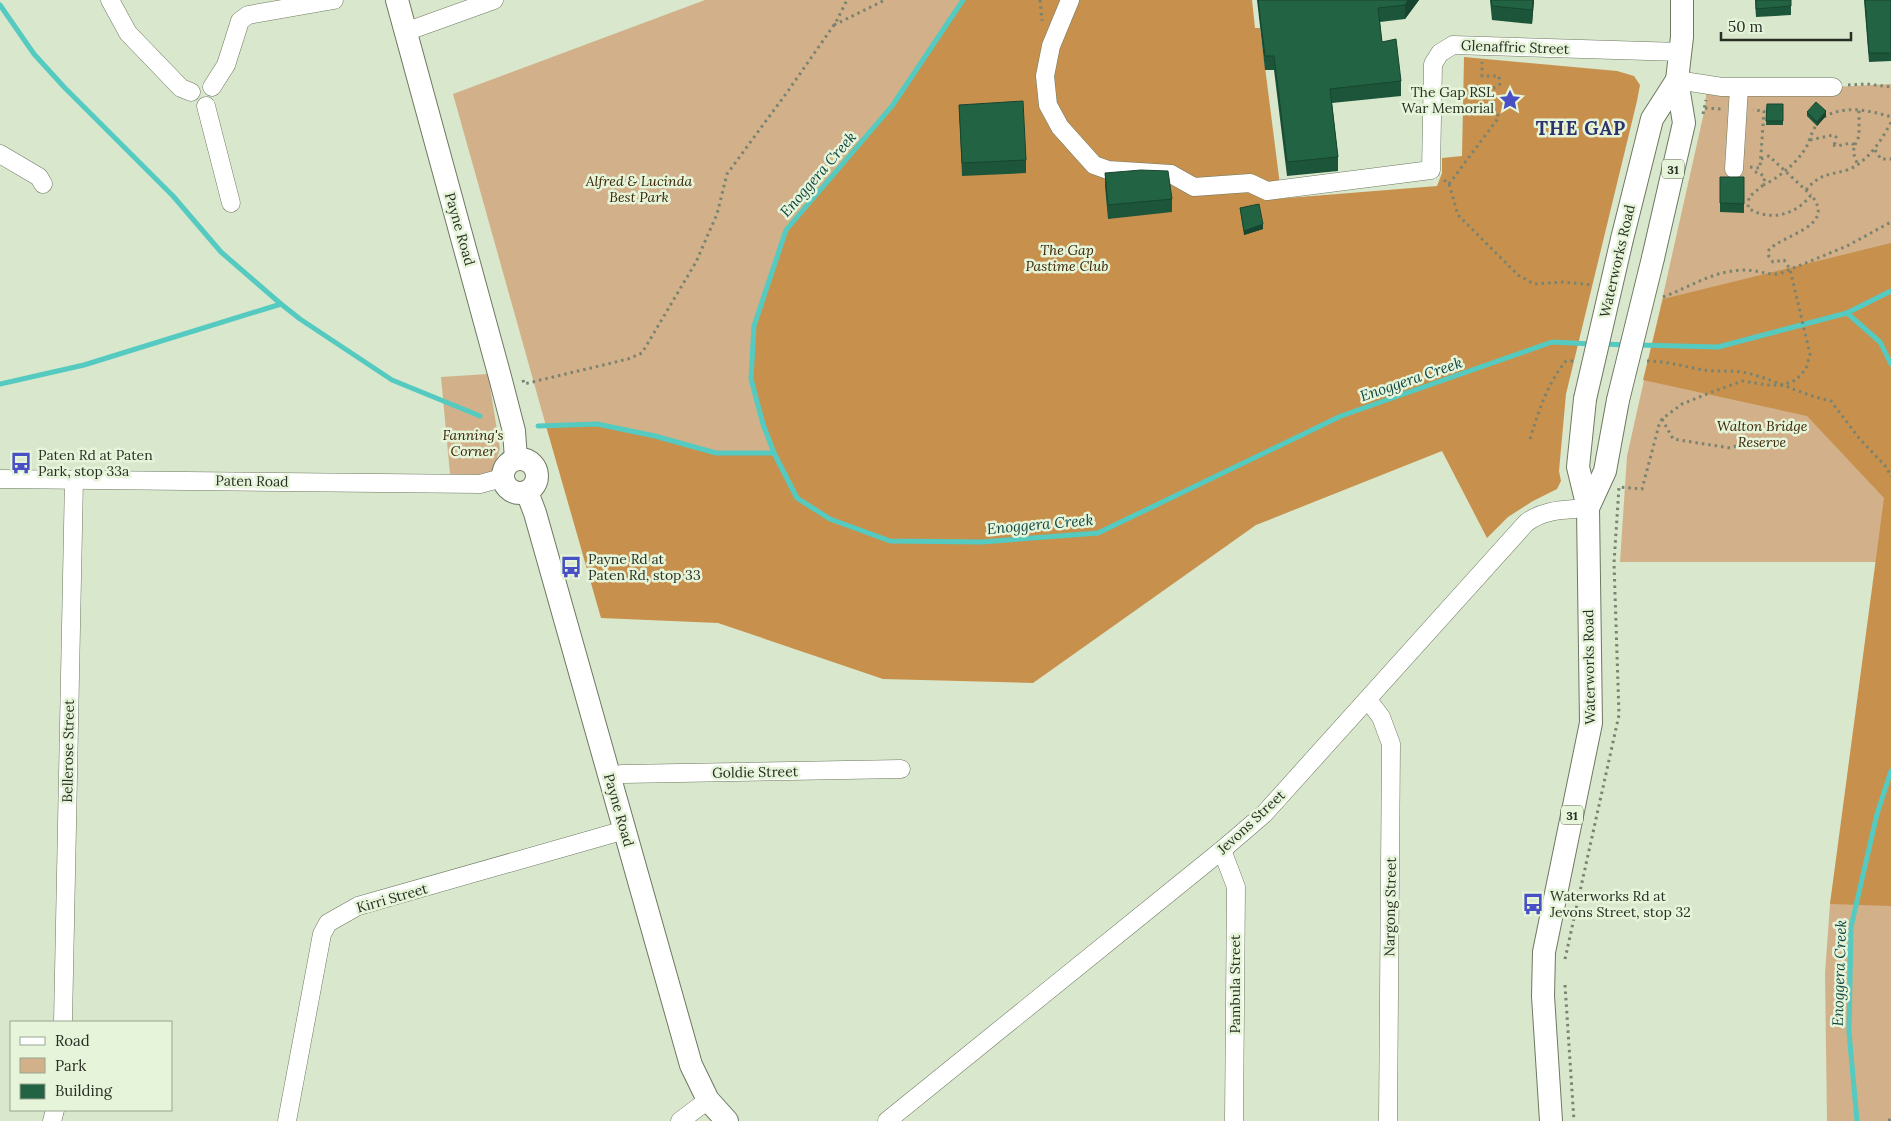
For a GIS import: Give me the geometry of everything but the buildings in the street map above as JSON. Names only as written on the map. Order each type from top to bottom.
[{"type":"main road","name":"Payne Road","points":[[396,0],[489,334],[514,431],[516,459]]},
{"type":"main road","name":"Waterworks Road","points":[[1588,508],[1605,471],[1618,400],[1684,123],[1678,80],[1681,52],[1682,0]]},
{"type":"main road","name":"Waterworks Road","points":[[1551,1121],[1543,996],[1544,952],[1591,723],[1588,508],[1578,467],[1584,399],[1652,120],[1678,80]]},
{"type":"main road","points":[[516,459],[531,462],[537,473],[534,485],[526,492],[511,491],[502,478],[505,467],[516,459]]},
{"type":"main road","name":"Payne Road","points":[[526,492],[536,513],[691,1065],[708,1100],[727,1121]]},
{"type":"street","points":[[110,0],[128,33],[181,88],[191,92]]},
{"type":"street","points":[[212,87],[226,65],[240,21],[248,15],[334,0]]},
{"type":"street","points":[[405,32],[494,0]]},
{"type":"street","points":[[1070,0],[1051,46],[1045,76],[1048,105],[1060,127],[1094,165],[1108,170],[1171,174],[1194,187],[1250,183],[1267,191],[1431,170]]},
{"type":"street","name":"Glenaffric Street","points":[[1431,170],[1433,64],[1440,53],[1453,45],[1681,52]]},
{"type":"street","points":[[1678,80],[1739,88],[1833,87]]},
{"type":"street","points":[[191,92],[198,83],[206,82],[212,87],[214,98],[206,106]]},
{"type":"street","points":[[1739,88],[1740,170]]},
{"type":"street","points":[[191,92],[194,103],[206,106]]},
{"type":"street","points":[[206,106],[231,203]]},
{"type":"street","points":[[0,154],[39,177],[43,184]]},
{"type":"street","name":"Paten Road","points":[[0,479],[480,484],[502,478]]},
{"type":"street","name":"Bellerose Street","points":[[63,1021],[74,479]]},
{"type":"street","name":"Jevons Street","points":[[887,1121],[1264,814],[1526,523],[1534,517],[1552,511],[1588,508]]},
{"type":"street","name":"Nargong Street","points":[[1368,700],[1381,717],[1391,744],[1388,1121]]},
{"type":"street","name":"Goldie Street","points":[[610,776],[901,769]]},
{"type":"street","name":"Kirri Street","points":[[287,1121],[322,934],[328,922],[358,906],[625,830]]},
{"type":"street","name":"Pambula Street","points":[[1222,850],[1236,887],[1234,1121]]},
{"type":"street","points":[[680,1121],[708,1100]]},
{"type":"path","points":[[522,378],[524,384],[628,359],[642,353],[696,262],[718,214],[727,174],[832,26],[847,0]]},
{"type":"path","points":[[832,26],[885,0]]},
{"type":"path","points":[[1449,184],[1499,117],[1490,102],[1489,91],[1500,84],[1499,76],[1482,76],[1482,46]]},
{"type":"path","points":[[1833,87],[1867,84],[1891,87]]},
{"type":"path","points":[[1811,195],[1794,211],[1784,215],[1764,215],[1748,208],[1749,197],[1762,186],[1780,177],[1784,169],[1804,152],[1814,128],[1827,116],[1839,110],[1859,110],[1891,117]]},
{"type":"path","points":[[1856,163],[1853,152],[1854,145],[1859,136],[1859,110]]},
{"type":"path","points":[[1806,190],[1817,178],[1848,170],[1874,150],[1891,122]]},
{"type":"path","points":[[1809,140],[1833,135],[1836,137],[1832,146],[1851,143],[1854,145]]},
{"type":"path","points":[[1874,150],[1881,159],[1889,161],[1891,159]]},
{"type":"path","points":[[1617,506],[1619,487],[1642,489],[1652,446],[1662,419],[1682,404],[1742,381],[1768,385],[1783,384],[1796,380],[1806,369],[1810,354],[1790,269],[1784,260],[1772,262],[1768,251],[1813,224],[1819,210],[1818,203],[1769,156],[1760,160]]},
{"type":"path","points":[[1431,170],[1449,184],[1458,215],[1518,275],[1534,284],[1563,282],[1596,286]]},
{"type":"path","points":[[1740,170],[1763,175],[1765,178],[1762,186]]},
{"type":"path","points":[[1662,297],[1712,274],[1755,270],[1767,275],[1779,274],[1847,246],[1891,222]]},
{"type":"path","points":[[1530,438],[1543,399],[1554,375],[1566,361],[1576,361]]},
{"type":"path","points":[[1644,361],[1664,361],[1705,370],[1746,373],[1783,384],[1808,396],[1831,401],[1859,438],[1887,468],[1891,477]]},
{"type":"path","points":[[1662,419],[1673,438],[1682,441],[1700,442],[1717,447],[1730,448],[1755,440]]},
{"type":"path","points":[[1889,1121],[1891,1115]]},
{"type":"green space","name":"Alfred & Lucinda Best Park","points":[[705,0],[963,0],[892,106],[754,326],[751,379],[763,424],[774,453],[716,453],[655,436],[597,424],[546,426],[453,94]]},
{"type":"green space","name":"The Gap Pastime Club","points":[[963,0],[1252,0],[1255,28],[1260,28],[1280,185],[1275,199],[1437,186],[1442,173],[1442,158],[1462,156],[1464,57],[1617,71],[1634,76],[1640,85],[1637,101],[1566,394],[1559,471],[1561,481],[1557,489],[1508,517],[1487,538],[1442,451],[1256,525],[1033,683],[883,679],[718,623],[601,618],[546,426],[597,424],[655,436],[716,453],[774,453],[763,424],[751,379],[754,326],[786,230],[892,106]]},
{"type":"green space","name":"Walton Bridge Reserve","points":[[1891,84],[1891,562],[1620,562],[1627,456],[1705,108],[1707,85],[1833,87]]},
{"type":"green space","points":[[1891,243],[1891,906],[1830,904],[1884,498],[1807,416],[1643,380],[1663,299]]},
{"type":"green space","name":"Fanning's Corner","points":[[488,374],[500,449],[491,475],[450,474],[441,377]]},
{"type":"green space","points":[[1891,704],[1891,1121],[1827,1121],[1825,973],[1830,904],[1836,864]]},
{"type":"waterway","name":"Enoggera Creek","points":[[963,0],[892,106],[786,230],[754,326],[751,379],[763,424],[774,453],[797,498],[830,519],[890,541],[982,542],[1098,533],[1341,416],[1552,342],[1592,344]]},
{"type":"waterway","points":[[0,5],[34,54],[64,87],[173,196],[221,252],[281,304],[300,319],[392,380],[480,416]]},
{"type":"waterway","points":[[1847,313],[1891,291]]},
{"type":"waterway","points":[[0,384],[84,365],[281,304]]},
{"type":"waterway","name":"Enoggera Creek","points":[[1638,345],[1718,347],[1847,313],[1880,342],[1891,364]]},
{"type":"waterway","name":"Enoggera Creek","points":[[1603,344],[1627,345]]},
{"type":"waterway","points":[[538,426],[597,424],[655,436],[716,453],[774,453]]},
{"type":"waterway","name":"Enoggera Creek","points":[[1857,1121],[1849,1032],[1851,927],[1877,814],[1891,771]]},
{"type":"place","name":"The Gap RSL War Memorial","points":[[1510,100]]},
{"type":"place","name":"Paten Rd at Paten Park, stop 33a","points":[[21,463]]},
{"type":"place","name":"Payne Rd at Paten Rd, stop 33","points":[[571,567]]},
{"type":"place","name":"Waterworks Rd at Jevons Street, stop 32","points":[[1533,904]]},
{"type":"district","name":"THE GAP","points":[[1581,128]]}]
